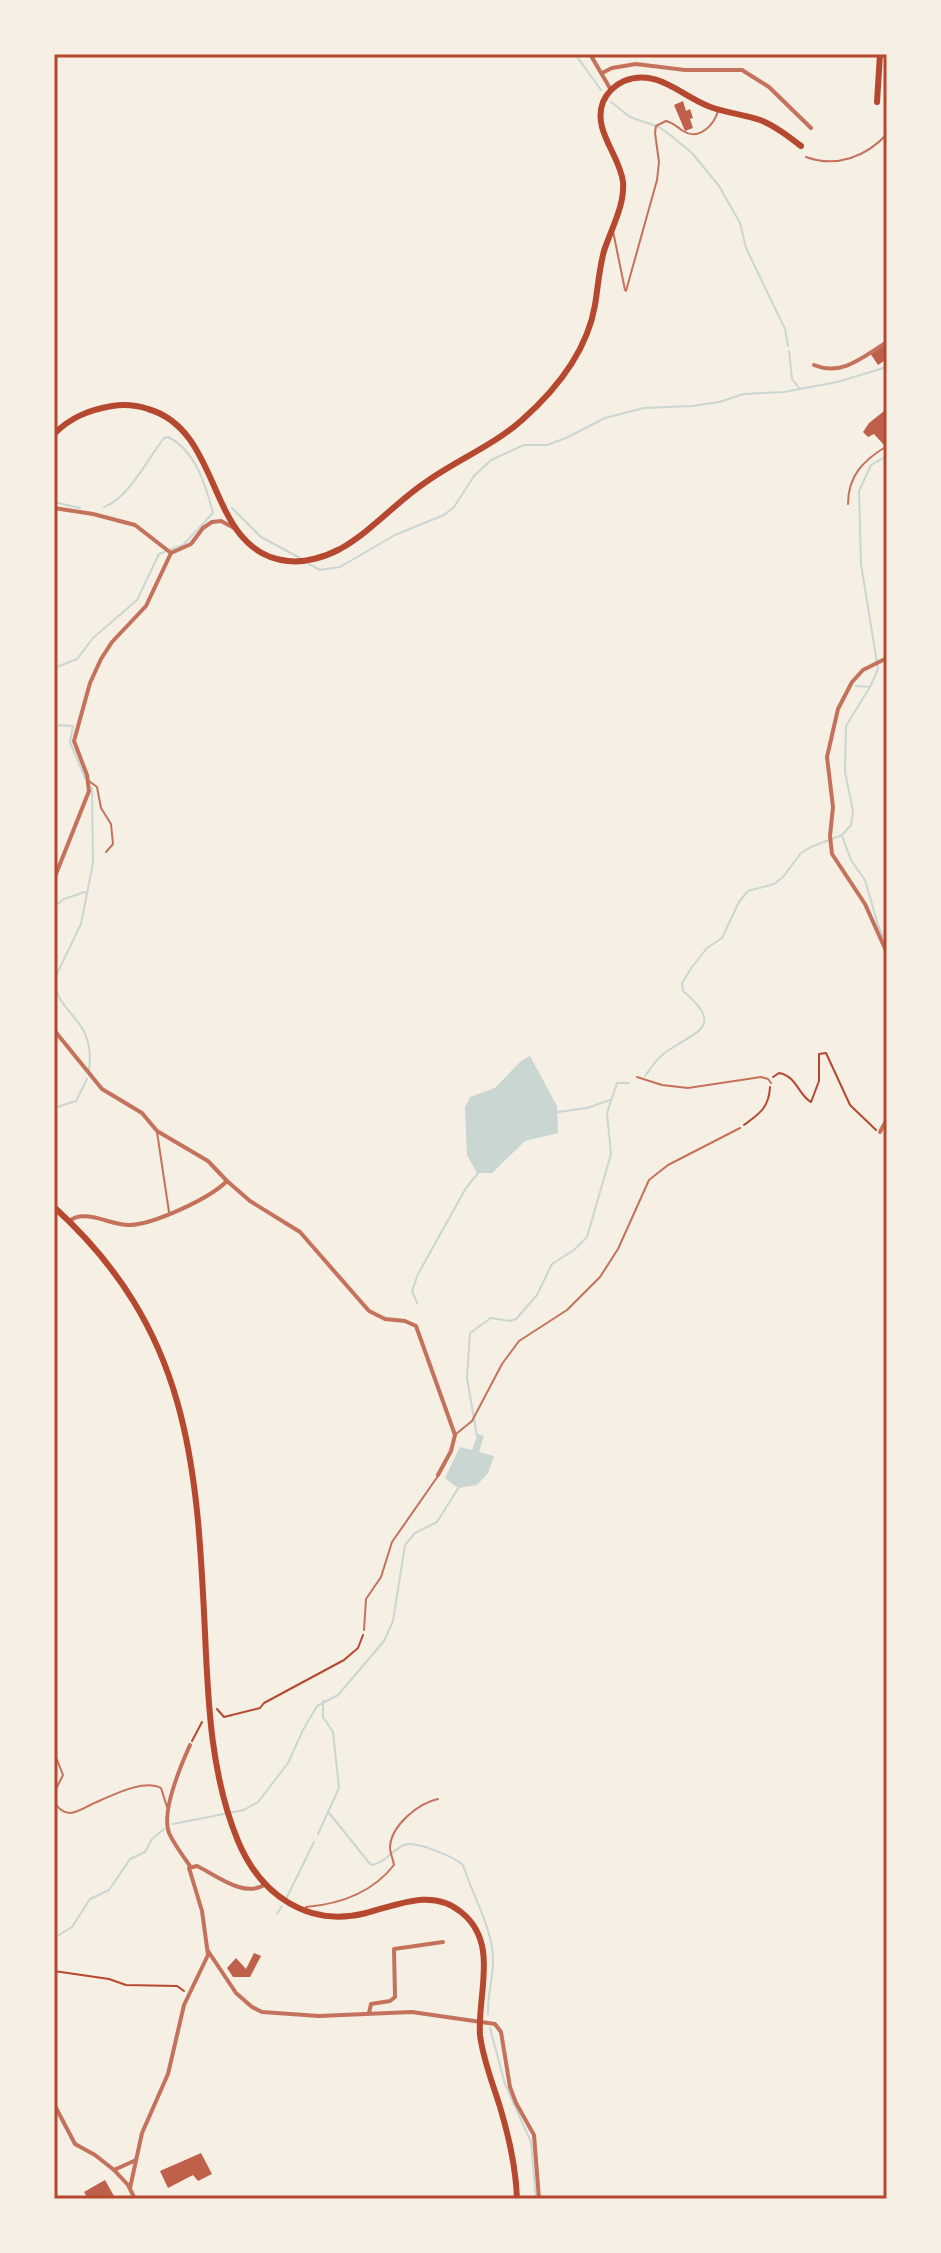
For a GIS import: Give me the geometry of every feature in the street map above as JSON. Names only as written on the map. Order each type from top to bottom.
[{"type":"main road","points":[[877,102],[880,54]]},
{"type":"main road","points":[[54,434],[77,416],[91,410],[120,405],[153,410],[189,436],[236,529],[254,548],[276,558],[302,561],[326,555],[352,541],[424,483],[508,431],[556,386],[581,349],[589,332],[602,257],[623,187],[620,167],[601,123],[602,106],[611,90],[626,81],[649,78],[670,84],[700,103],[759,119],[801,146]]},
{"type":"main road","points":[[54,1207],[107,1260],[136,1302],[163,1356],[173,1384],[195,1496],[208,1715],[235,1834],[253,1872],[281,1900],[297,1908],[333,1917],[366,1913],[421,1899],[451,1904],[472,1922],[485,1960],[479,2021],[483,2054],[509,2138],[517,2199]]},
{"type":"street","points":[[590,54],[611,90]]},
{"type":"street","points":[[602,73],[636,64],[685,70],[742,70],[769,87],[811,128]]},
{"type":"street","points":[[814,365],[828,369],[847,367],[887,342]]},
{"type":"street","points":[[54,879],[87,798],[89,781],[74,741],[90,683],[112,642],[146,606],[171,553],[191,544],[203,528],[223,515],[223,503]]},
{"type":"street","points":[[54,508],[135,525],[171,553]]},
{"type":"street","points":[[217,520],[236,529]]},
{"type":"street","points":[[887,658],[859,673],[851,684],[838,709],[827,751],[833,807],[831,848],[836,862],[870,914],[887,953]]},
{"type":"street","points":[[54,1030],[97,1085],[142,1113],[157,1131],[197,1153],[250,1201],[300,1232],[376,1316],[416,1326],[455,1435],[451,1451],[438,1475]]},
{"type":"street","points":[[880,1132],[887,1119]]},
{"type":"street","points":[[69,1221],[80,1216],[127,1225],[148,1223],[212,1194],[227,1181]]},
{"type":"street","points":[[190,1745],[168,1812],[169,1833],[190,1866],[202,1911],[208,1951],[243,2001],[262,2012],[319,2016],[412,2012],[492,2022],[501,2032],[510,2087],[537,2144],[539,2199]]},
{"type":"street","points":[[190,1866],[197,1866],[247,1890],[257,1890],[264,1885]]},
{"type":"street","points":[[369,2013],[371,2004],[390,2001],[395,1997],[394,1949],[443,1942]]},
{"type":"street","points":[[130,2188],[146,2121],[168,2074],[188,1997],[208,1951]]},
{"type":"street","points":[[204,1966],[212,1964],[219,1969]]},
{"type":"street","points":[[54,2104],[78,2147],[95,2155],[114,2170],[130,2188],[135,2199]]},
{"type":"street","points":[[114,2170],[136,2160]]},
{"type":"lane","points":[[611,230],[615,233],[622,285],[626,291],[657,180],[656,126],[662,121],[670,122],[685,132],[694,133],[712,125],[719,110]]},
{"type":"lane","points":[[806,157],[825,162],[850,159],[887,134]]},
{"type":"lane","points":[[848,504],[849,490],[859,467],[887,446]]},
{"type":"lane","points":[[89,781],[97,787],[101,808],[111,824],[113,844],[106,852]]},
{"type":"lane","points":[[637,1077],[681,1088],[761,1077],[771,1083]]},
{"type":"lane","points":[[455,1435],[472,1421],[502,1364],[519,1341],[567,1310],[605,1271],[652,1176],[740,1128]]},
{"type":"lane","points":[[157,1131],[169,1212]]},
{"type":"lane","points":[[880,1132],[887,1135]]},
{"type":"lane","points":[[364,1630],[366,1599],[381,1577],[392,1542],[438,1475]]},
{"type":"lane","points":[[54,1752],[63,1775],[54,1793]]},
{"type":"lane","points":[[54,1802],[61,1811],[76,1814],[99,1801],[154,1784],[161,1788],[168,1812]]},
{"type":"lane","points":[[297,1908],[336,1903],[358,1895],[386,1875],[394,1865],[390,1853],[391,1840],[404,1821],[425,1803],[438,1799]]},
{"type":"lane","points":[[54,2115],[64,2120]]},
{"type":"path","points":[[740,1128],[764,1110],[773,1076],[779,1073],[794,1081],[808,1101],[813,1100],[819,1081],[819,1054],[826,1053],[842,1093],[872,1128]]},
{"type":"path","points":[[224,1717],[260,1708],[344,1660],[358,1648],[364,1630]]},
{"type":"path","points":[[190,1745],[208,1715]]},
{"type":"path","points":[[54,1971],[109,1979],[126,1985],[149,1983],[177,1986],[188,1997]]},
{"type":"shaded area","points":[[530,1056],[557,1106],[558,1133],[525,1141],[492,1173],[477,1173],[467,1155],[465,1107],[470,1097],[495,1088]]},
{"type":"shaded area","points":[[478,1434],[484,1436],[479,1452],[494,1456],[488,1473],[477,1485],[458,1488],[445,1478],[460,1447],[472,1450]]},
{"type":"building","points":[[683,101],[686,111],[690,109],[693,118],[690,119],[693,128],[685,131],[674,105]]},
{"type":"building","points":[[887,343],[887,359],[878,365],[870,353]]},
{"type":"building","points":[[884,411],[887,412],[887,442],[884,445],[874,434],[868,437],[863,432]]},
{"type":"building","points":[[254,1953],[261,1956],[250,1977],[233,1977],[227,1968],[236,1958],[246,1969]]},
{"type":"building","points":[[201,2153],[212,2174],[198,2181],[193,2175],[168,2188],[160,2171]]},
{"type":"building","points":[[105,2180],[114,2196],[110,2199],[88,2199],[84,2192]]},
{"type":"waterway","points":[[575,54],[601,90]]},
{"type":"waterway","points":[[611,102],[630,117],[659,127],[669,134],[692,153],[719,186],[740,223],[746,248],[785,329],[788,346]]},
{"type":"waterway","points":[[789,351],[792,379],[799,388]]},
{"type":"waterway","points":[[309,564],[320,570],[340,567],[395,535],[444,515],[454,507],[474,476],[491,460],[524,445],[547,445],[605,418],[644,408],[692,406],[744,394],[784,392],[837,382],[887,367]]},
{"type":"waterway","points":[[54,668],[77,659],[93,638],[137,600],[159,554],[183,545],[213,513],[193,460],[168,437],[164,438],[130,487],[104,507]]},
{"type":"waterway","points":[[645,1076],[663,1054],[702,1027],[703,1013],[683,991],[682,983],[707,948],[722,938],[739,902],[748,891],[774,884],[801,853],[842,835],[851,825],[853,811],[845,772],[846,726],[878,669],[861,564],[859,491],[871,465],[887,456]]},
{"type":"waterway","points":[[54,502],[80,508]]},
{"type":"waterway","points":[[232,508],[261,537],[300,558]]},
{"type":"waterway","points":[[856,686],[870,687]]},
{"type":"waterway","points":[[54,725],[73,726],[70,742],[85,778]]},
{"type":"waterway","points":[[89,1070],[87,1039],[62,1002],[54,980],[81,924],[93,863],[92,788]]},
{"type":"waterway","points":[[842,836],[851,860],[865,880],[887,945]]},
{"type":"waterway","points":[[54,907],[64,899],[85,892]]},
{"type":"waterway","points":[[54,1108],[76,1101],[87,1079]]},
{"type":"waterway","points":[[477,1436],[467,1378],[470,1333],[491,1318],[516,1319],[537,1295],[552,1264],[587,1237],[611,1154],[607,1113],[617,1083],[629,1083]]},
{"type":"waterway","points":[[558,1112],[587,1108],[610,1100]]},
{"type":"waterway","points":[[417,1303],[412,1291],[418,1274],[466,1188],[479,1172]]},
{"type":"waterway","points":[[173,1824],[244,1810],[258,1802],[288,1763],[317,1706],[338,1695],[384,1641],[393,1621],[405,1545],[415,1533],[437,1522],[459,1487]]},
{"type":"waterway","points":[[318,1834],[339,1788],[333,1732],[323,1717],[323,1701]]},
{"type":"waterway","points":[[329,1813],[371,1865],[409,1844],[434,1850],[463,1865],[492,1946],[488,2014]]},
{"type":"waterway","points":[[54,1938],[72,1927],[90,1899],[109,1890],[130,1859],[145,1852],[152,1839],[164,1829]]},
{"type":"waterway","points":[[287,1897],[314,1842]]},
{"type":"waterway","points":[[277,1914],[282,1906]]},
{"type":"waterway","points":[[490,2028],[505,2084],[531,2142],[536,2199]]}]
